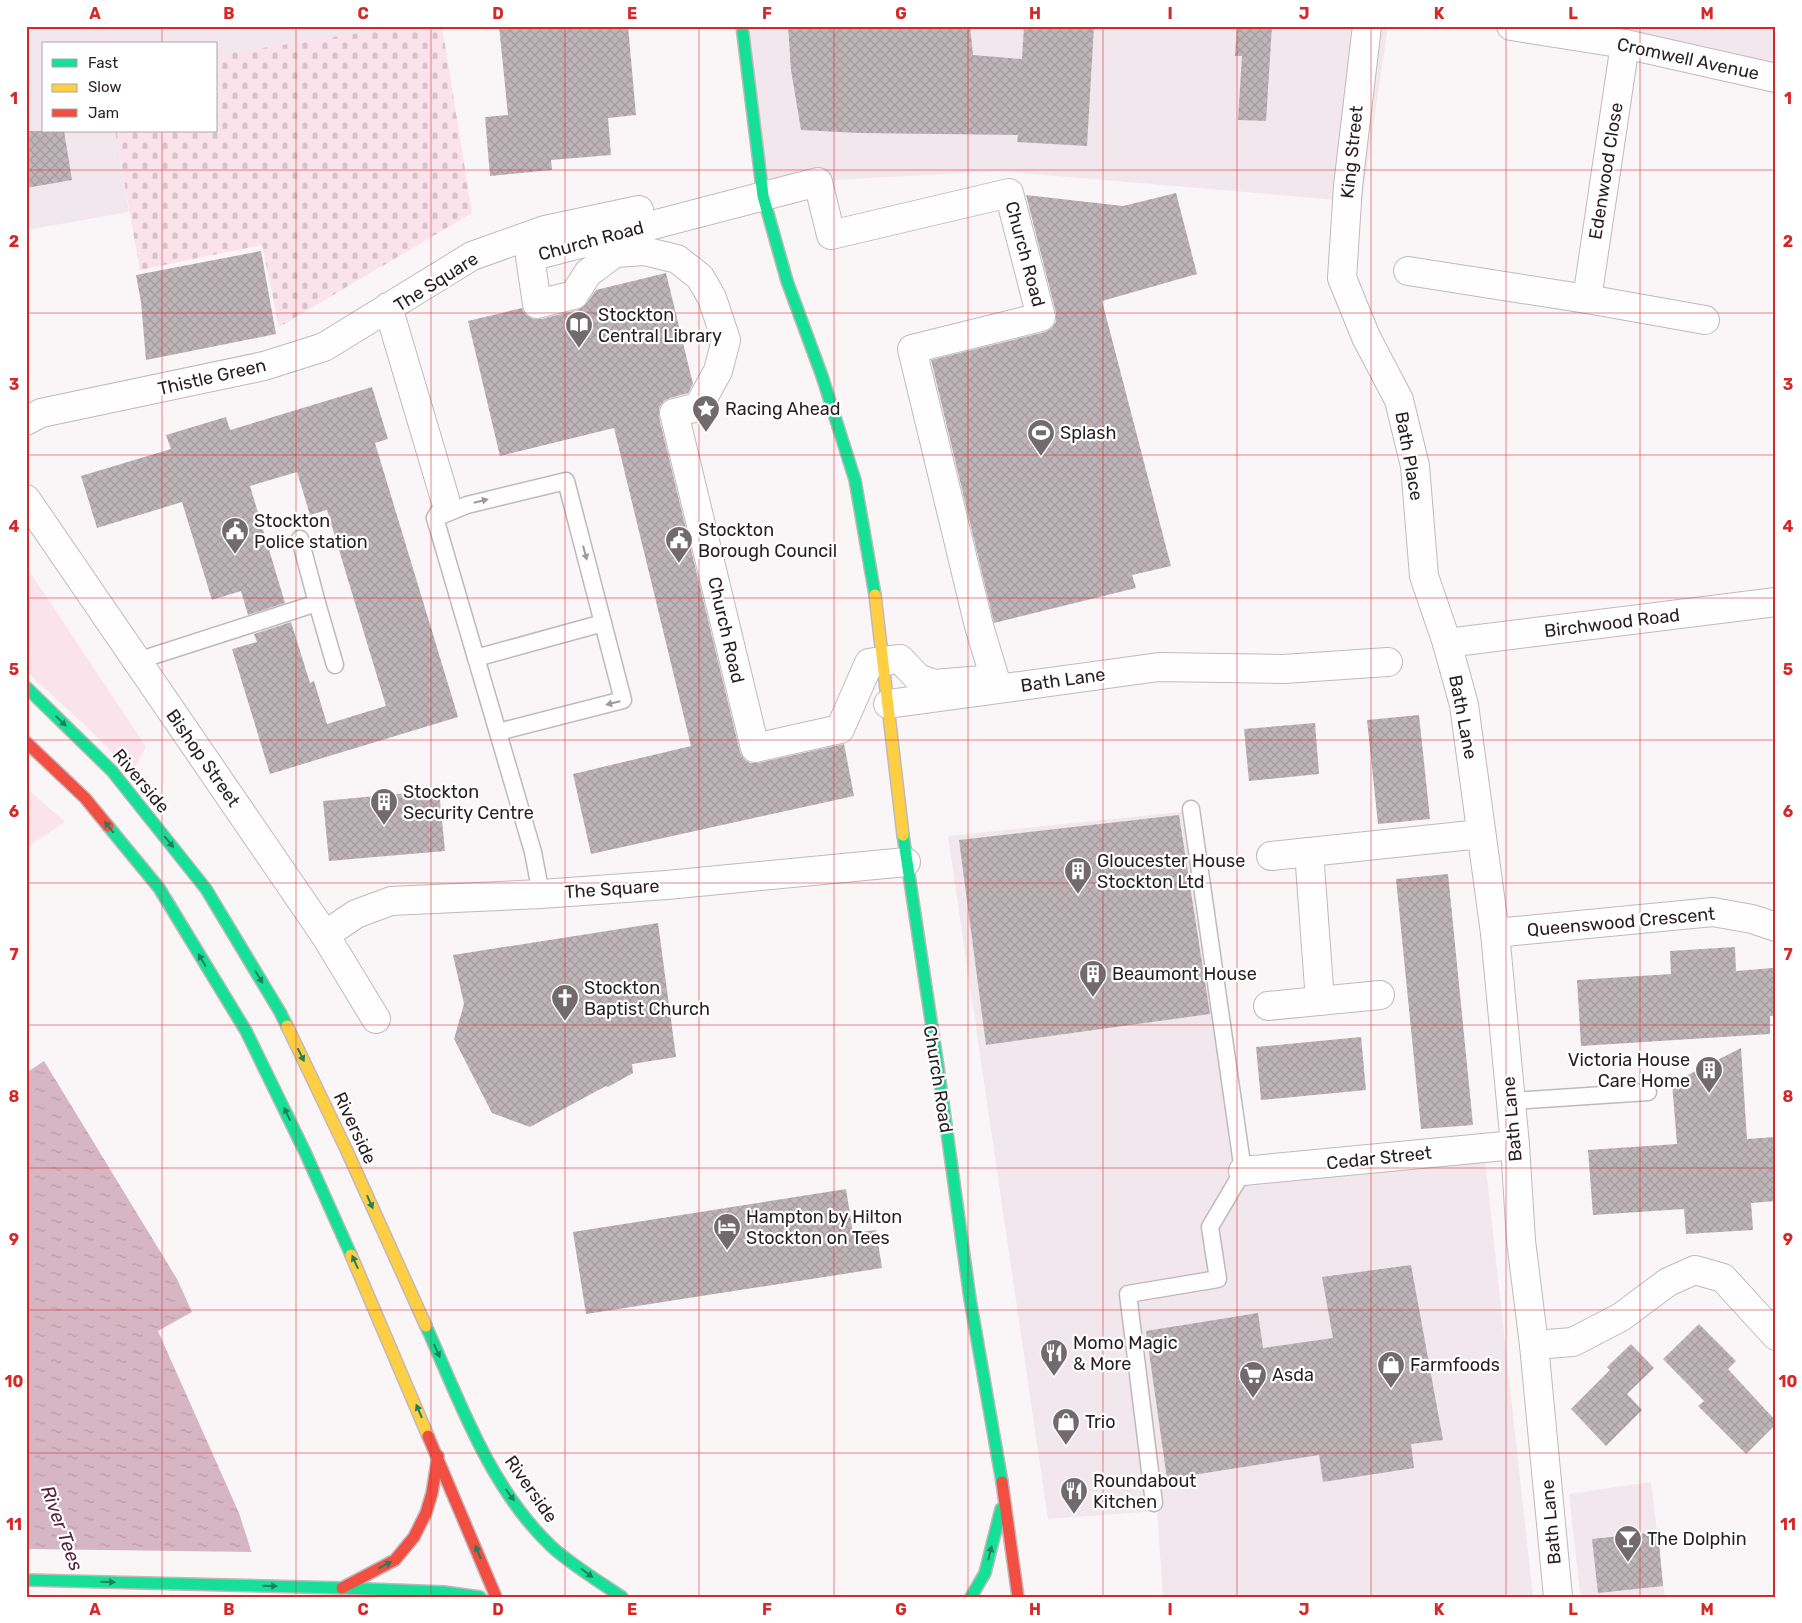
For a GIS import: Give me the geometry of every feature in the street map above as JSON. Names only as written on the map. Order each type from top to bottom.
[{"type":"main road","name":"Church Road","points":[[742,26],[762,190],[787,281],[822,376],[855,480],[878,609],[906,862],[938,1067],[970,1299],[1004,1496],[1018,1597]]},
{"type":"main road","name":"Riverside","points":[[26,687],[112,771],[206,889],[280,1012],[346,1149],[476,1436],[502,1484],[531,1524],[552,1547],[622,1597]]},
{"type":"main road","points":[[26,742],[85,798],[159,888],[246,1031],[305,1152],[377,1313],[496,1597]]},
{"type":"main road","points":[[342,1588],[395,1560],[414,1538],[426,1513],[438,1456]]},
{"type":"main road","name":"Church Road","points":[[971,1597],[985,1573],[1004,1496]]},
{"type":"main road","points":[[26,1580],[342,1588],[444,1592],[480,1597]]},
{"type":"street","name":"King Street","points":[[1342,278],[1348,186],[1367,26]]},
{"type":"street","name":"Cromwell Avenue","points":[[1511,26],[1625,44],[1776,78]]},
{"type":"street","name":"Edenwood Close","points":[[1587,298],[1625,44]]},
{"type":"street","name":"Church Road","points":[[818,182],[832,235],[1009,193],[1041,317],[912,349],[994,679],[934,684],[918,678],[900,659],[869,663],[840,729],[755,748],[674,413],[698,407],[718,371],[726,340],[712,298],[700,277],[677,259],[644,251],[615,253],[588,273],[574,295],[537,304],[530,257],[762,190],[818,182]]},
{"type":"street","name":"The Square","points":[[440,509],[388,307],[472,256],[545,230],[762,190]]},
{"type":"street","points":[[1408,271],[1587,298],[1705,320]]},
{"type":"street","name":"Bath Place","points":[[1342,278],[1366,337],[1399,400],[1415,466],[1424,576],[1447,643]]},
{"type":"street","name":"Thistle Green","points":[[26,421],[41,413],[264,366],[324,347],[388,307]]},
{"type":"street","name":"Bishop Street","points":[[26,499],[325,935],[376,1019]]},
{"type":"street","name":"Birchwood Road","points":[[1447,643],[1776,602]]},
{"type":"street","name":"Bath Lane","points":[[1447,643],[1464,705],[1495,933],[1515,1145],[1521,1241],[1534,1345],[1558,1597]]},
{"type":"street","name":"Bath Lane","points":[[888,704],[1159,667],[1284,669],[1388,662]]},
{"type":"street","points":[[1271,856],[1482,834]]},
{"type":"street","points":[[1309,852],[1320,1000]]},
{"type":"street","name":"The Square","points":[[325,935],[356,914],[391,901],[674,885],[906,862]]},
{"type":"street","name":"Queenswood Crescent","points":[[1495,933],[1712,912],[1752,919],[1776,927]]},
{"type":"street","points":[[1268,1006],[1380,995]]},
{"type":"street","name":"Cedar Street","points":[[1243,1171],[1515,1145]]},
{"type":"street","points":[[1534,1345],[1573,1342],[1621,1317],[1668,1282],[1695,1270],[1723,1278],[1776,1336]]},
{"type":"lane","points":[[498,732],[623,700],[566,481],[467,505],[440,509],[476,658],[533,852],[541,894]]},
{"type":"lane","points":[[300,540],[335,665]]},
{"type":"lane","points":[[137,661],[317,603]]},
{"type":"lane","points":[[476,658],[603,623]]},
{"type":"lane","points":[[1154,1503],[1128,1294],[1218,1280],[1210,1227],[1243,1171],[1190,810]]},
{"type":"lane","points":[[1511,1102],[1648,1092]]},
{"type":"shaded area","points":[[26,26],[404,26],[218,55],[218,42],[42,42],[42,132],[115,132],[129,212],[26,230]]},
{"type":"shaded area","points":[[742,26],[1388,26],[1362,202],[997,171],[760,184]]},
{"type":"shaded area","points":[[1559,26],[1776,26],[1776,69]]},
{"type":"shaded area","points":[[1200,810],[1253,1185],[1485,1160],[1533,1597],[1163,1597],[1157,1511],[1048,1519],[948,836]]},
{"type":"shaded area","points":[[1651,1482],[1665,1597],[1586,1597],[1580,1593],[1569,1494]]},
{"type":"green space","points":[[404,26],[442,26],[472,213],[279,327],[262,245],[140,270],[115,132],[218,132],[218,55]]},
{"type":"green space","points":[[26,566],[146,747],[132,773],[90,730],[26,671]]},
{"type":"green space","points":[[26,788],[65,822],[26,848]]},
{"type":"water","name":"River Tees","points":[[44,1061],[177,1279],[192,1312],[158,1331],[239,1513],[266,1597],[26,1597],[26,1073]]},
{"type":"pier","points":[[26,1549],[254,1552],[269,1597],[26,1597]]},
{"type":"building","points":[[499,26],[628,26],[636,115],[608,118],[611,155],[551,160],[552,170],[490,176],[485,117],[508,115]]},
{"type":"building","points":[[788,26],[970,26],[973,55],[1022,59],[1024,26],[1094,26],[1087,146],[1017,142],[1018,135],[860,133],[801,130],[791,70]]},
{"type":"building","points":[[1237,26],[1272,26],[1266,121],[1238,120],[1242,56],[1235,56]]},
{"type":"building","points":[[26,131],[64,132],[72,180],[26,188]]},
{"type":"building","name":"Splash","points":[[1176,193],[1197,274],[1102,301],[1171,566],[1132,575],[1136,588],[994,623],[931,360],[1045,332],[1051,329],[1056,322],[1056,313],[1026,195],[1123,206]]},
{"type":"building","points":[[261,251],[276,334],[146,360],[141,302],[136,275]]},
{"type":"building","points":[[666,273],[693,384],[688,393],[664,401],[659,408],[659,417],[740,752],[744,759],[750,763],[758,763],[844,744],[854,796],[591,854],[573,774],[691,746],[614,428],[500,456],[468,321],[522,308],[525,314],[533,319],[541,319],[578,310],[587,303],[596,290]]},
{"type":"building","name":"Stockton Police station","points":[[372,387],[388,439],[375,443],[458,717],[270,774],[232,649],[257,642],[254,634],[291,622],[310,683],[314,681],[327,724],[386,706],[327,510],[310,515],[297,472],[250,486],[285,603],[248,615],[241,591],[212,600],[182,502],[97,528],[81,476],[171,449],[166,435],[226,417],[230,430]]},
{"type":"building","points":[[1419,715],[1430,819],[1378,824],[1367,720]]},
{"type":"building","points":[[1315,723],[1319,774],[1249,781],[1244,729]]},
{"type":"building","name":"Stockton Security Centre","points":[[439,790],[445,851],[329,861],[323,801]]},
{"type":"building","name":"Gloucester House Stockton Ltd","points":[[1179,815],[1210,1014],[986,1045],[959,840]]},
{"type":"building","points":[[1448,874],[1473,1125],[1421,1129],[1396,879]]},
{"type":"building","name":"Stockton Baptist Church","points":[[658,923],[676,1057],[632,1064],[633,1073],[530,1127],[492,1113],[454,1039],[464,1004],[453,955]]},
{"type":"building","points":[[1735,947],[1736,971],[1773,968],[1776,1016],[1770,1016],[1770,1034],[1581,1046],[1577,980],[1671,974],[1670,951]]},
{"type":"building","points":[[1361,1037],[1366,1090],[1261,1100],[1256,1047]]},
{"type":"building","points":[[1741,1048],[1747,1139],[1776,1137],[1776,1201],[1751,1203],[1753,1230],[1686,1234],[1684,1209],[1593,1215],[1588,1150],[1677,1144],[1672,1083]]},
{"type":"building","name":"Hampton by Hilton Stockton on Tees","points":[[846,1189],[853,1233],[876,1230],[882,1268],[586,1314],[573,1232]]},
{"type":"building","name":"Asda","points":[[1411,1265],[1443,1440],[1411,1444],[1414,1468],[1323,1482],[1319,1455],[1167,1479],[1146,1331],[1258,1313],[1263,1348],[1333,1338],[1322,1277]]},
{"type":"building","points":[[1699,1324],[1736,1361],[1728,1369],[1776,1421],[1776,1424],[1746,1454],[1698,1406],[1704,1401],[1663,1359]]},
{"type":"building","points":[[1631,1344],[1654,1368],[1627,1394],[1642,1410],[1606,1446],[1571,1409],[1610,1370],[1607,1367]]},
{"type":"building","name":"The Dolphin","points":[[1658,1532],[1663,1586],[1598,1593],[1592,1539]]},
{"type":"traffic: fast","points":[[742,26],[763,196],[787,281],[822,376],[855,480],[875,595]]},
{"type":"traffic: fast","points":[[26,687],[112,771],[206,889],[287,1026]]},
{"type":"traffic: fast","points":[[108,826],[159,888],[246,1031],[305,1152],[351,1255]]},
{"type":"traffic: fast","points":[[903,835],[970,1299],[1002,1482]]},
{"type":"traffic: fast","points":[[426,1326],[478,1443],[511,1498],[551,1546],[576,1566],[622,1597]]},
{"type":"traffic: fast","points":[[971,1597],[985,1573],[1001,1509]]},
{"type":"traffic: fast","points":[[26,1580],[342,1588],[444,1592],[480,1597]]},
{"type":"traffic: slow","points":[[875,595],[903,835]]},
{"type":"traffic: slow","points":[[287,1026],[346,1149],[426,1326]]},
{"type":"traffic: slow","points":[[351,1255],[428,1436]]},
{"type":"traffic: jam","points":[[26,742],[85,798],[108,826]]},
{"type":"traffic: jam","points":[[428,1436],[496,1597]]},
{"type":"traffic: jam","points":[[342,1588],[395,1560],[414,1537],[426,1513],[432,1493],[438,1456]]},
{"type":"traffic: jam","points":[[1002,1482],[1018,1597]]},
{"type":"place","name":"Stockton Central Library","points":[[579,349]]},
{"type":"place","name":"Racing Ahead","points":[[706,433]]},
{"type":"place","name":"Splash","points":[[1041,457]]},
{"type":"place","name":"Stockton Police station","points":[[235,555]]},
{"type":"place","name":"Stockton Borough Council","points":[[679,564]]},
{"type":"place","name":"Stockton Security Centre","points":[[384,826]]},
{"type":"place","name":"Gloucester House Stockton Ltd","points":[[1078,895]]},
{"type":"place","name":"Beaumont House","points":[[1093,998]]},
{"type":"place","name":"Stockton Baptist Church","points":[[565,1022]]},
{"type":"place","name":"Victoria House Care Home","points":[[1709,1094]]},
{"type":"place","name":"Hampton by Hilton Stockton on Tees","points":[[727,1251]]},
{"type":"place","name":"Momo Magic & More","points":[[1054,1377]]},
{"type":"place","name":"Farmfoods","points":[[1391,1389]]},
{"type":"place","name":"Asda","points":[[1253,1399]]},
{"type":"place","name":"Trio","points":[[1066,1446]]},
{"type":"place","name":"Roundabout Kitchen","points":[[1074,1515]]},
{"type":"place","name":"The Dolphin","points":[[1628,1563]]}]
